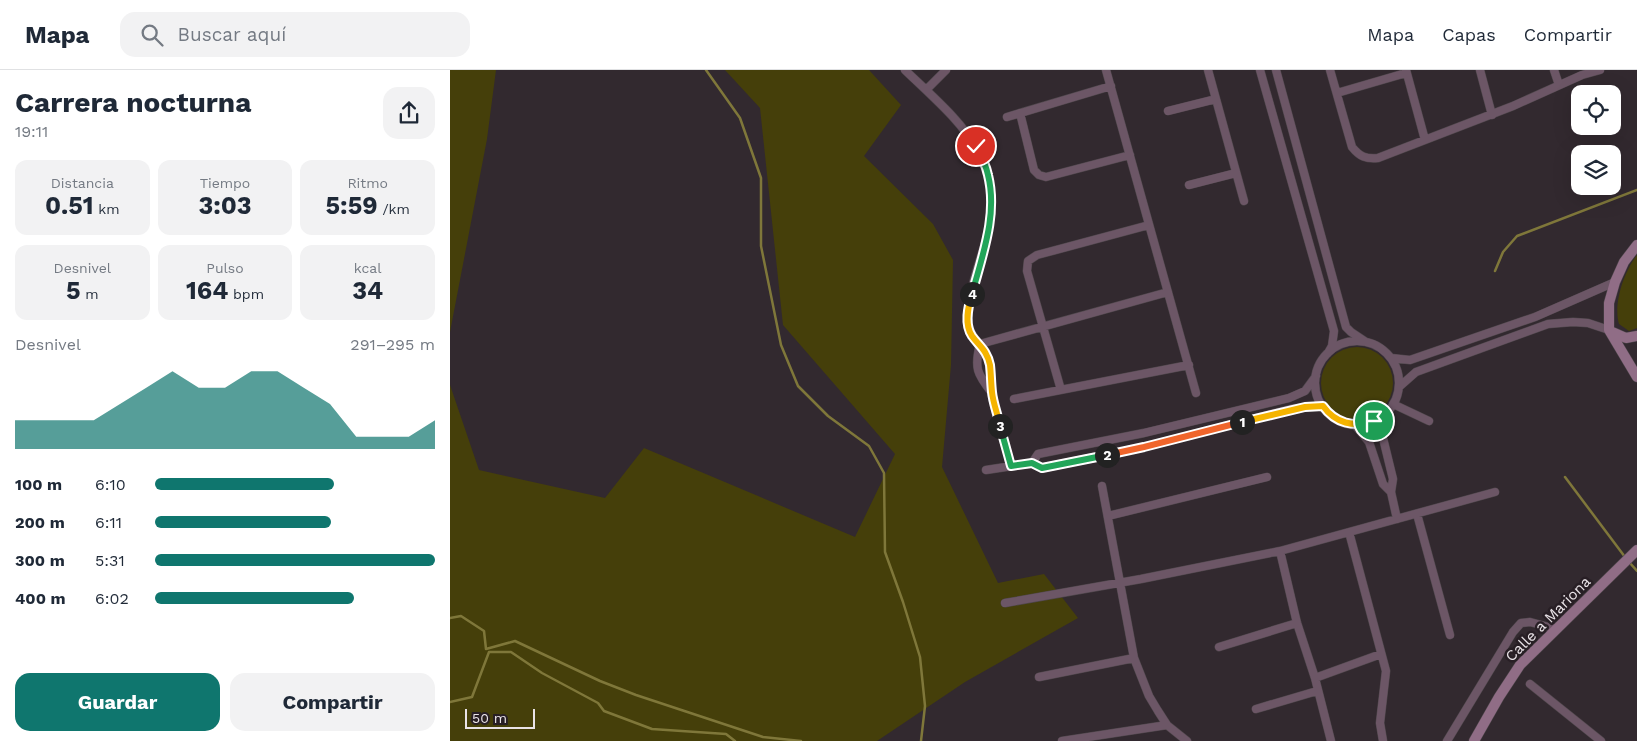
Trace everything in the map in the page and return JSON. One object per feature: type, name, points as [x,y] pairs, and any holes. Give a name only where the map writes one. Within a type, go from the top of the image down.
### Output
[{"type":"main road","points":[[1637,245],[1624,262],[1615,282],[1609,303],[1609,330],[1637,377]]},
{"type":"main road","points":[[1609,330],[1626,338],[1637,336]]},
{"type":"main road","name":"Calle a Mariona","points":[[1474,741],[1520,665],[1634,553]]},
{"type":"street","points":[[905,70],[962,126],[972,139],[988,174],[991,213],[988,232],[969,305],[968,318],[971,334],[988,356],[992,394],[1011,466]]},
{"type":"street","points":[[926,90],[946,70]]},
{"type":"street","points":[[1106,70],[1196,393]]},
{"type":"street","points":[[1208,70],[1244,202]]},
{"type":"street","points":[[1032,463],[1038,454],[1144,432],[1288,398],[1305,391],[1316,376],[1320,364],[1332,346],[1334,331],[1260,70]]},
{"type":"street","points":[[1276,70],[1346,327],[1366,342],[1379,347],[1391,358],[1398,373],[1399,387],[1393,404],[1386,413],[1371,422],[1354,424],[1338,420],[1323,406],[1317,392],[1316,376]]},
{"type":"street","points":[[1330,70],[1352,147],[1357,154],[1366,159],[1378,158],[1492,114],[1582,75],[1600,70]]},
{"type":"street","points":[[1480,70],[1492,114]]},
{"type":"street","points":[[1554,70],[1559,86]]},
{"type":"street","points":[[1337,93],[1406,71],[1425,140]]},
{"type":"street","points":[[1007,117],[1111,86]]},
{"type":"street","points":[[1168,111],[1216,98]]},
{"type":"street","points":[[1020,113],[1034,170],[1039,175],[1046,177],[1130,155]]},
{"type":"street","points":[[1189,185],[1236,173]]},
{"type":"street","points":[[1061,390],[1027,270],[1028,261],[1037,255],[1149,225]]},
{"type":"street","points":[[1391,358],[1410,360],[1535,317],[1615,282]]},
{"type":"street","points":[[980,344],[1168,292]]},
{"type":"street","points":[[1399,387],[1416,372],[1548,324],[1588,323],[1609,330]]},
{"type":"street","points":[[1328,353],[1347,342],[1366,342]]},
{"type":"street","points":[[980,344],[976,361],[981,380],[992,394]]},
{"type":"street","points":[[1014,399],[1189,365]]},
{"type":"street","points":[[1393,404],[1429,421]]},
{"type":"street","points":[[986,470],[1032,463],[1042,468],[1144,447],[1291,409],[1323,406]]},
{"type":"street","points":[[1386,413],[1382,434],[1393,479],[1390,492]]},
{"type":"street","points":[[1354,424],[1369,442],[1383,484],[1390,492],[1397,519]]},
{"type":"street","points":[[1108,516],[1268,477]]},
{"type":"street","points":[[1102,486],[1134,658],[1148,696],[1167,725],[1187,741]]},
{"type":"street","points":[[1005,604],[1120,583],[1280,550],[1495,492]]},
{"type":"street","points":[[1417,514],[1450,635]]},
{"type":"street","points":[[1349,532],[1387,676],[1380,723],[1383,741]]},
{"type":"street","points":[[1280,550],[1297,622],[1331,741]]},
{"type":"street","points":[[1219,647],[1297,622]]},
{"type":"street","points":[[1447,741],[1513,632],[1521,623],[1530,622],[1556,629]]},
{"type":"street","points":[[1314,678],[1381,654]]},
{"type":"street","points":[[1039,677],[1134,658]]},
{"type":"street","points":[[1530,684],[1601,741]]},
{"type":"street","points":[[1256,709],[1317,691]]},
{"type":"street","points":[[1062,741],[1167,725]]},
{"type":"shaded area","points":[[450,70],[496,70],[487,139],[450,332]]},
{"type":"shaded area","points":[[725,70],[869,70],[901,105],[864,156],[933,224],[953,260],[951,365],[942,467],[998,583],[1044,574],[1078,618],[965,682],[877,741],[450,741],[450,385],[479,470],[605,498],[644,448],[855,537],[895,454],[783,325],[760,108]]},
{"type":"shaded area","points":[[1637,255],[1637,328],[1629,331],[1619,324],[1617,307],[1624,279]]},
{"type":"shaded area","points":[[1357,347],[1371,350],[1383,357],[1390,369],[1393,383],[1390,397],[1383,409],[1371,416],[1357,419],[1343,416],[1331,409],[1324,397],[1321,383],[1324,369],[1331,357],[1343,350]]},
{"type":"waterway","points":[[706,70],[740,118],[761,178],[761,246],[781,345],[798,386],[828,416],[869,446],[884,473],[885,552],[920,657],[925,706],[921,741]]},
{"type":"waterway","points":[[1495,271],[1503,252],[1517,236],[1637,190]]},
{"type":"waterway","points":[[1565,477],[1625,557]]},
{"type":"waterway","points":[[1629,562],[1637,571]]},
{"type":"waterway","points":[[450,618],[461,616],[484,631],[486,649],[515,641],[600,681],[636,695],[763,737],[801,741]]},
{"type":"waterway","points":[[450,702],[472,697],[489,652],[511,652],[542,673],[598,703],[604,711],[652,729],[726,734],[735,741]]},
{"type":"route","points":[[976,146],[988,174],[991,213],[988,232],[969,305],[968,326],[971,334],[988,356],[992,394],[1011,466],[1032,463],[1042,468],[1144,447],[1305,407],[1323,406],[1335,418],[1347,423],[1360,425],[1374,421]]}]
